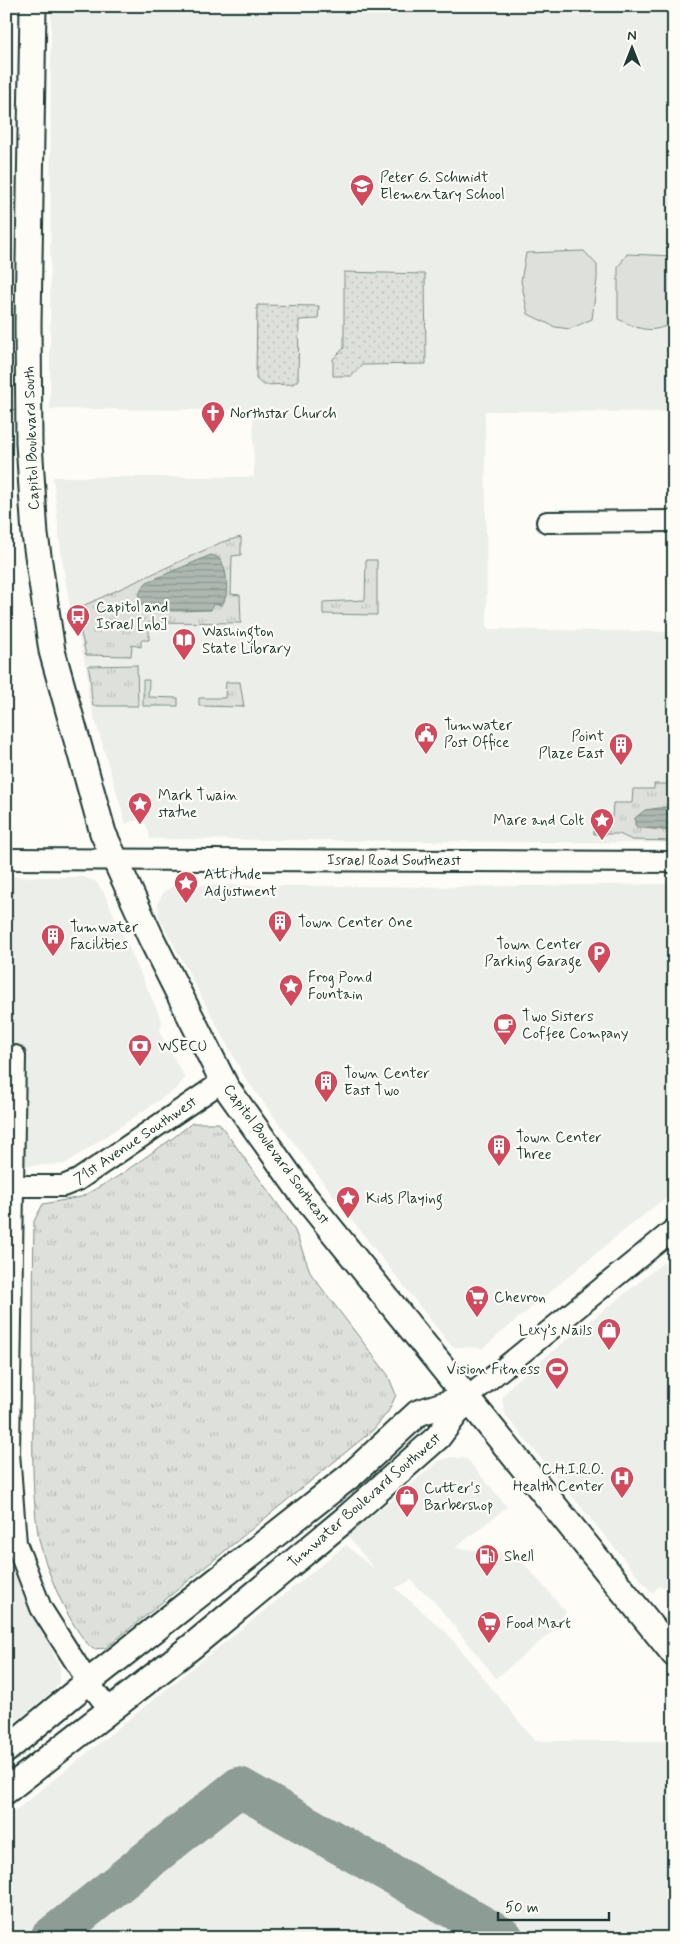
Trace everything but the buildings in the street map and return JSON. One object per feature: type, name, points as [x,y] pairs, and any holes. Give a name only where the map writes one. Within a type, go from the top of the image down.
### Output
[{"type":"main road","name":"Capitol Boulevard South","points":[[33,6],[28,324],[29,442],[35,535],[52,651],[103,833],[115,859]]},
{"type":"main road","name":"Capitol Boulevard Southeast","points":[[115,859],[152,940],[223,1080],[302,1192],[674,1654]]},
{"type":"main road","name":"Tumwater Boulevard Southwest","points":[[6,1750],[88,1682],[351,1475],[418,1413],[468,1396]]},
{"type":"main road","name":"Tumwater Boulevard Southwest","points":[[6,1791],[191,1647],[344,1521],[438,1437],[468,1396]]},
{"type":"street","points":[[547,522],[674,521]]},
{"type":"street","name":"Israel Road Southeast","points":[[6,859],[674,862]]},
{"type":"street","points":[[15,1056],[9,1453],[16,1544],[41,1608],[88,1682],[110,1710]]},
{"type":"street","name":"71st Avenue Southwest","points":[[13,1186],[64,1186],[78,1180],[223,1080]]},
{"type":"street","points":[[468,1396],[674,1229]]},
{"type":"shaded area","points":[[51,6],[674,6],[674,412],[485,411],[487,629],[674,632],[674,843],[150,839],[145,823],[139,820],[126,824],[88,696],[88,677],[78,632],[73,626],[61,552],[53,477],[254,477],[253,410],[50,409]]},
{"type":"shaded area","points":[[211,555],[220,560],[225,571],[227,590],[222,605],[213,604],[211,610],[175,611],[157,610],[141,605],[140,593],[147,582]]},
{"type":"shaded area","points":[[674,806],[674,831],[639,829],[635,825],[635,818],[645,810]]},
{"type":"shaded area","points":[[6,877],[84,877],[96,882],[104,893],[162,1021],[160,1033],[185,1078],[177,1088],[65,1164],[6,1167]]},
{"type":"shaded area","points":[[674,884],[674,1191],[483,1348],[452,1347],[355,1224],[245,1078],[159,917],[158,903],[164,891],[177,885],[450,887]]},
{"type":"shaded area","points":[[674,1254],[674,1587],[658,1587],[652,1593],[506,1416],[502,1398],[513,1383]]},
{"type":"shaded area","points":[[451,1457],[467,1459],[507,1507],[455,1548],[516,1554],[566,1612],[553,1631],[496,1678],[429,1595],[417,1588],[412,1580],[395,1588],[446,1632],[535,1741],[674,1741],[674,1938],[6,1938],[6,1818],[346,1545],[375,1570],[348,1536],[439,1461]]},
{"type":"shaded area","points":[[6,1550],[60,1667],[60,1682],[51,1693],[6,1729]]},
{"type":"green space","points":[[584,251],[597,265],[592,319],[570,329],[555,327],[528,314],[521,281],[526,253]]},
{"type":"green space","points":[[627,254],[674,256],[674,323],[658,329],[645,329],[618,319],[618,267]]},
{"type":"green space","points":[[344,272],[425,274],[426,364],[362,365],[352,376],[333,376],[333,359],[344,348]]},
{"type":"green space","points":[[257,305],[319,306],[318,319],[299,320],[298,380],[293,384],[263,385],[256,379]]},
{"type":"green space","points":[[241,537],[241,555],[232,556],[231,594],[240,595],[241,623],[149,622],[149,640],[141,640],[141,647],[132,645],[131,656],[86,655],[80,629],[75,623],[74,610],[222,542]]},
{"type":"green space","points":[[366,560],[377,560],[377,615],[323,614],[323,602],[365,600]]},
{"type":"green space","points":[[137,665],[138,706],[93,706],[88,666]]},
{"type":"green space","points":[[143,680],[149,680],[148,697],[178,698],[178,706],[143,706]]},
{"type":"green space","points":[[226,682],[240,682],[244,707],[199,706],[199,698],[225,698]]},
{"type":"green space","points":[[654,784],[674,784],[674,841],[632,840],[619,834],[594,834],[593,817],[612,817],[613,803],[632,803],[633,789],[654,789]]},
{"type":"green space","points":[[192,1123],[219,1123],[287,1217],[295,1231],[311,1274],[388,1375],[396,1395],[388,1412],[373,1430],[106,1648],[93,1649],[75,1627],[59,1596],[45,1562],[38,1534],[33,1464],[34,1221],[43,1204],[81,1197],[117,1177]]},
{"type":"taxiway","points":[[50,1938],[239,1787],[504,1938]]},
{"type":"place","name":"Peter G. Schmidt Elementary School","points":[[362,207]]},
{"type":"place","name":"Northstar Church","points":[[213,434]]},
{"type":"place","name":"Capitol and Israel [nb]","points":[[78,637]]},
{"type":"place","name":"Washington State Library","points":[[184,661]]},
{"type":"place","name":"Tumwater Post Office","points":[[426,755]]},
{"type":"place","name":"Point Plaze East","points":[[621,766]]},
{"type":"place","name":"Mark Twain statue","points":[[140,825]]},
{"type":"place","name":"Mare and Colt","points":[[602,841]]},
{"type":"place","name":"Attitude Adjustment","points":[[186,904]]},
{"type":"place","name":"Town Center One","points":[[280,943]]},
{"type":"place","name":"Tumwater Facilities","points":[[53,957]]},
{"type":"place","name":"Town Center Parking Garage","points":[[599,974]]},
{"type":"place","name":"Frog Pond Fountain","points":[[291,1007]]},
{"type":"place","name":"Two Sisters Coffee Company","points":[[505,1046]]},
{"type":"place","name":"WSECU","points":[[140,1067]]},
{"type":"place","name":"Town Center East Two","points":[[326,1103]]},
{"type":"place","name":"Town Center Three","points":[[499,1167]]},
{"type":"place","name":"Kids Playing","points":[[348,1219]]},
{"type":"place","name":"Chevron","points":[[477,1318]]},
{"type":"place","name":"Lexy’s Nails","points":[[609,1351]]},
{"type":"place","name":"Vision Fitness","points":[[557,1390]]},
{"type":"place","name":"C.H.I.R.O. Health Center","points":[[622,1499]]},
{"type":"place","name":"Cutter's Barbershop","points":[[407,1518]]},
{"type":"place","name":"Shell","points":[[487,1577]]},
{"type":"place","name":"Food Mart","points":[[489,1644]]}]
